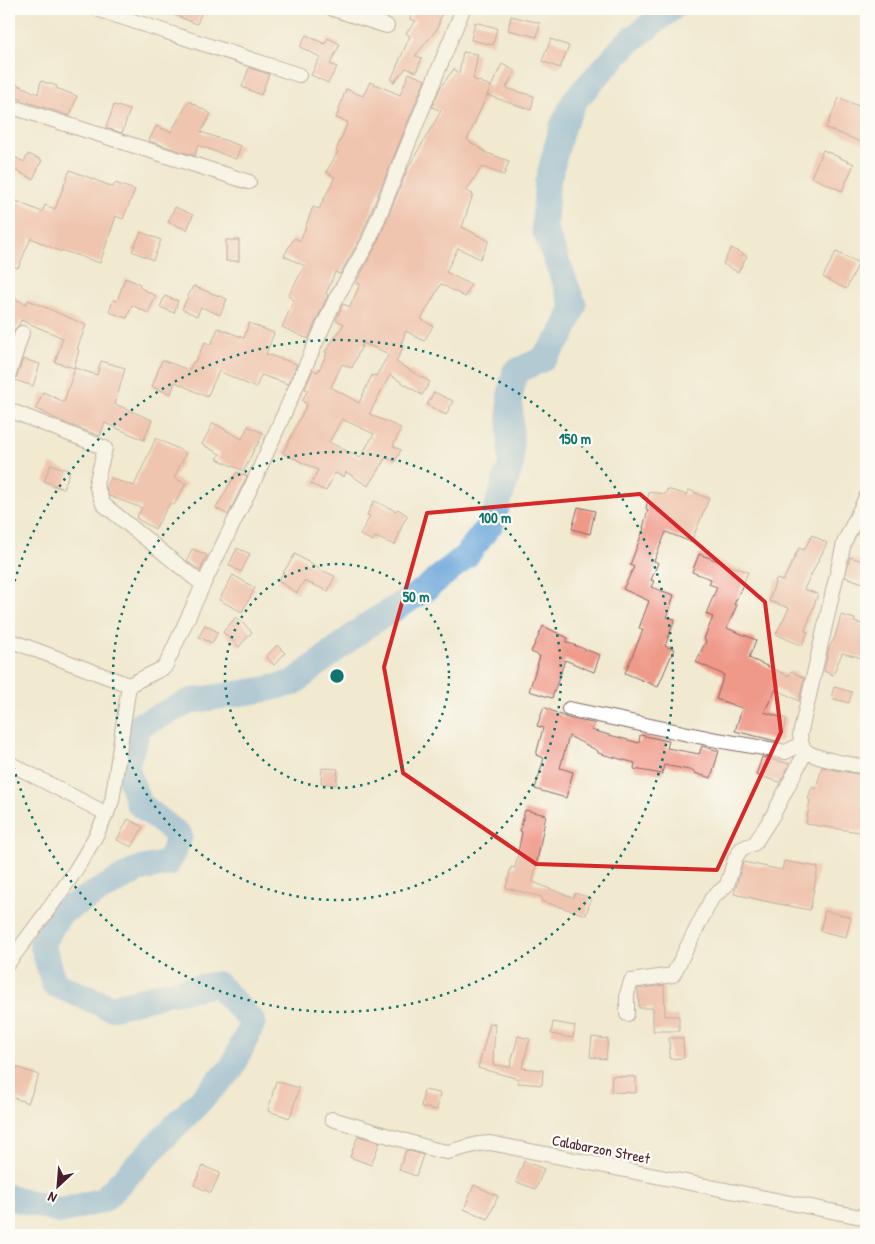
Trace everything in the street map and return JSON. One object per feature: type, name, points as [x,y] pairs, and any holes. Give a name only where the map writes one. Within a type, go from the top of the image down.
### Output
[{"type":"street","points":[[96,9],[299,75]]},
{"type":"street","points":[[333,9],[387,26]]},
{"type":"street","points":[[9,640],[129,685],[165,667],[254,481],[334,300],[368,243],[463,9]]},
{"type":"street","points":[[9,106],[249,182]]},
{"type":"street","points":[[9,374],[22,333]]},
{"type":"street","points":[[9,410],[104,448],[96,484],[103,504],[203,585]]},
{"type":"street","points":[[866,497],[844,543],[800,735],[804,748],[816,756],[866,767]]},
{"type":"street","points":[[9,962],[75,873],[108,814],[112,801],[129,685]]},
{"type":"street","points":[[569,710],[786,752],[804,748]]},
{"type":"street","points":[[627,1014],[627,994],[631,981],[673,975],[712,898],[727,885],[741,849],[754,843],[773,815],[804,748]]},
{"type":"street","points":[[9,763],[108,814]]},
{"type":"street","name":"Calabarzon Street","points":[[332,1119],[436,1150],[448,1152],[478,1144],[490,1143],[866,1218]]},
{"type":"highlighted area","points":[[640,494],[765,602],[781,732],[717,870],[536,864],[403,773],[384,667],[427,513]]},
{"type":"building","points":[[159,9],[203,9],[197,24]]},
{"type":"building","points":[[414,9],[443,9],[437,29],[415,56],[422,58],[416,72],[406,68],[394,82],[391,80],[410,36],[406,33],[416,21],[410,19]]},
{"type":"building","points":[[511,16],[540,23],[537,37],[508,30]]},
{"type":"building","points":[[475,22],[497,28],[493,45],[471,40]]},
{"type":"building","points":[[306,35],[325,44],[328,38],[340,44],[330,64],[337,67],[328,83],[311,75],[320,57],[300,47]]},
{"type":"building","points":[[551,39],[569,46],[560,68],[542,61]]},
{"type":"building","points":[[463,52],[478,54],[473,79],[491,86],[467,140],[487,153],[509,161],[504,175],[482,167],[466,191],[473,194],[462,227],[489,241],[480,259],[458,248],[446,272],[471,285],[465,297],[441,284],[421,319],[433,326],[424,341],[406,331],[400,346],[403,347],[396,362],[430,382],[422,395],[390,375],[369,414],[401,428],[393,446],[401,450],[395,462],[386,457],[368,486],[346,472],[344,477],[335,473],[326,491],[311,484],[318,470],[283,453],[307,404],[302,401],[308,390],[305,389],[313,370],[318,372],[327,353],[325,352],[344,324],[336,320],[343,304],[350,307],[360,284],[356,282],[376,246],[408,168],[441,111],[432,107],[441,86],[454,69],[459,73]],"holes":[[[363,343],[389,354],[376,376],[372,375],[359,403],[331,387],[342,364],[352,368]],[[342,419],[374,434],[360,458],[329,442]]]},
{"type":"building","points":[[502,64],[515,71],[506,88],[534,96],[531,110],[487,95]]},
{"type":"building","points":[[249,68],[269,74],[261,95],[242,87]]},
{"type":"building","points":[[409,73],[425,80],[360,239],[340,274],[335,272],[326,294],[328,295],[308,339],[282,327],[294,300],[288,296],[305,266],[284,256],[294,238],[300,241],[313,207],[319,209],[335,177],[326,172],[338,152],[336,151],[348,122],[336,118],[346,89],[363,96],[370,82],[400,95]]},
{"type":"building","points":[[41,81],[57,86],[56,88],[77,96],[70,116],[9,94],[14,83],[38,94]]},
{"type":"building","points":[[839,98],[866,109],[866,144],[826,128]]},
{"type":"building","points":[[189,101],[211,114],[201,132],[241,146],[236,159],[198,145],[195,156],[149,141],[156,126],[171,132]]},
{"type":"building","points":[[114,105],[130,110],[122,133],[106,128]]},
{"type":"building","points":[[823,150],[854,164],[842,191],[811,177]]},
{"type":"building","points":[[9,154],[24,162],[28,154],[42,160],[33,179],[9,167]]},
{"type":"building","points":[[70,170],[113,187],[115,183],[135,190],[123,219],[116,216],[100,263],[61,250],[61,252],[31,238],[18,268],[9,264],[9,198],[42,212],[45,205],[55,209]]},
{"type":"building","points":[[175,207],[193,215],[187,230],[168,222]]},
{"type":"building","points":[[141,232],[161,240],[153,260],[132,251]]},
{"type":"building","points":[[226,240],[239,240],[239,261],[226,261]]},
{"type":"building","points":[[731,248],[747,256],[738,272],[723,264]]},
{"type":"building","points":[[836,252],[859,263],[846,289],[823,277]]},
{"type":"building","points":[[125,278],[140,284],[139,287],[156,296],[148,313],[132,305],[127,318],[109,312],[113,300],[117,301]]},
{"type":"building","points":[[193,286],[227,299],[220,315],[201,307],[197,316],[182,309]]},
{"type":"building","points":[[9,296],[26,304],[28,300],[86,325],[77,349],[79,350],[74,368],[55,362],[63,338],[21,320],[14,330],[9,346]]},
{"type":"building","points":[[165,296],[178,301],[174,313],[160,307]]},
{"type":"building","points":[[249,323],[274,333],[266,354],[297,364],[288,384],[261,375],[256,388],[219,371],[207,397],[175,382],[171,394],[152,387],[162,360],[189,370],[205,342],[211,345],[218,328],[244,338]]},
{"type":"building","points":[[23,359],[40,364],[33,386],[15,380]]},
{"type":"building","points":[[101,361],[125,368],[115,404],[152,420],[144,440],[105,423],[100,436],[58,420],[36,408],[43,392],[64,402],[75,368],[97,375]]},
{"type":"building","points":[[434,392],[453,401],[446,415],[427,405]]},
{"type":"building","points":[[213,423],[242,439],[248,426],[263,433],[244,471],[217,459],[220,454],[202,444]]},
{"type":"building","points":[[156,438],[186,453],[174,478],[186,484],[174,505],[170,503],[155,529],[136,518],[142,508],[109,496],[106,487],[110,478],[134,486]]},
{"type":"building","points":[[51,464],[70,471],[63,489],[44,481]]},
{"type":"building","points":[[237,472],[247,476],[228,515],[216,508]]},
{"type":"building","points":[[667,489],[687,495],[689,490],[709,499],[691,542],[666,532],[654,561],[658,563],[651,580],[654,581],[651,587],[674,595],[667,617],[675,619],[665,646],[674,649],[658,687],[625,673],[643,630],[639,628],[649,601],[623,589],[634,567],[630,565],[644,528],[649,492],[666,494]]},
{"type":"building","points":[[374,501],[396,511],[398,509],[408,516],[403,523],[395,545],[375,537],[373,541],[360,535],[370,516],[367,515]]},
{"type":"building","points":[[578,507],[595,511],[590,534],[572,529]]},
{"type":"building","points":[[812,535],[827,543],[804,589],[818,594],[805,631],[808,632],[802,646],[776,634],[789,608],[769,601],[776,579],[783,581],[799,548],[804,550]]},
{"type":"building","points":[[237,548],[250,554],[241,572],[229,565]]},
{"type":"building","points":[[192,549],[207,555],[200,571],[187,561]]},
{"type":"building","points":[[295,554],[335,576],[328,591],[304,581],[297,593],[278,581]]},
{"type":"building","points":[[699,554],[748,572],[734,605],[737,605],[727,628],[756,640],[749,658],[789,676],[791,671],[804,678],[799,701],[776,689],[764,712],[787,719],[780,742],[735,731],[742,708],[716,699],[724,675],[696,662],[706,641],[704,639],[713,617],[706,614],[717,587],[709,584],[711,579],[692,572]]},
{"type":"building","points":[[850,557],[866,562],[863,583],[845,577]]},
{"type":"building","points":[[233,575],[255,588],[242,612],[219,600]]},
{"type":"building","points":[[841,615],[855,619],[854,622],[866,625],[866,659],[842,653],[833,675],[824,671],[829,648],[835,637]]},
{"type":"building","points":[[236,617],[252,632],[239,647],[223,632]]},
{"type":"building","points":[[205,625],[218,632],[212,643],[199,637]]},
{"type":"building","points":[[543,626],[568,638],[566,642],[600,655],[594,672],[565,660],[552,698],[529,691],[540,656],[531,652]]},
{"type":"building","points":[[277,645],[285,653],[274,665],[266,657]]},
{"type":"building","points":[[834,687],[852,692],[849,703],[831,698]]},
{"type":"building","points":[[544,707],[567,718],[595,724],[591,730],[639,743],[640,735],[669,741],[667,748],[699,754],[702,746],[719,751],[711,778],[694,773],[694,771],[664,765],[662,774],[634,769],[635,763],[598,753],[598,751],[569,736],[560,768],[573,772],[566,798],[535,789],[544,758],[536,755],[543,728],[537,726]]},
{"type":"building","points":[[762,757],[790,764],[780,782],[756,775]]},
{"type":"building","points":[[822,767],[866,776],[866,833],[806,824],[810,800],[808,799],[812,787],[816,789]]},
{"type":"building","points":[[322,768],[338,769],[336,785],[321,783]]},
{"type":"building","points":[[525,810],[546,815],[533,882],[573,898],[575,893],[591,898],[586,915],[541,901],[542,897],[506,888],[511,867],[515,868]]},
{"type":"building","points":[[128,819],[143,827],[132,847],[117,840]]},
{"type":"building","points":[[784,861],[818,867],[810,910],[734,894],[743,862],[782,870]]},
{"type":"building","points":[[825,911],[851,917],[846,937],[820,931]]},
{"type":"building","points":[[664,985],[665,1016],[679,1016],[679,1031],[653,1031],[653,1008],[639,1008],[638,989]]},
{"type":"building","points":[[553,1022],[575,1026],[573,1038],[551,1034]]},
{"type":"building","points":[[490,1023],[495,1024],[493,1065],[510,1067],[518,1036],[530,1039],[522,1068],[543,1070],[542,1085],[518,1083],[519,1079],[478,1068]]},
{"type":"building","points":[[592,1037],[608,1039],[606,1059],[590,1057]]},
{"type":"building","points":[[669,1038],[683,1038],[684,1058],[670,1059]]},
{"type":"building","points":[[13,1066],[39,1075],[28,1103],[9,1096],[9,1077]]},
{"type":"building","points":[[612,1076],[636,1077],[636,1093],[611,1092]]},
{"type":"building","points":[[276,1081],[299,1088],[290,1118],[268,1111]]},
{"type":"building","points":[[424,1090],[440,1093],[437,1110],[421,1107]]},
{"type":"building","points":[[358,1136],[380,1142],[371,1165],[350,1157]]},
{"type":"building","points":[[406,1150],[423,1155],[416,1176],[399,1170]]},
{"type":"building","points":[[524,1161],[544,1169],[536,1189],[516,1182]]},
{"type":"building","points":[[203,1166],[220,1173],[211,1193],[194,1185]]},
{"type":"building","points":[[474,1185],[498,1196],[488,1219],[464,1209]]},
{"type":"waterway","points":[[9,1197],[61,1211],[103,1200],[232,1068],[253,1022],[217,984],[163,994],[111,1008],[54,984],[42,943],[61,912],[137,870],[168,863],[180,836],[138,803],[126,765],[140,725],[191,701],[293,683],[366,626],[423,591],[466,556],[492,522],[511,464],[510,396],[515,372],[543,359],[562,335],[574,306],[544,228],[547,184],[562,127],[575,100],[626,44],[671,9]]}]
